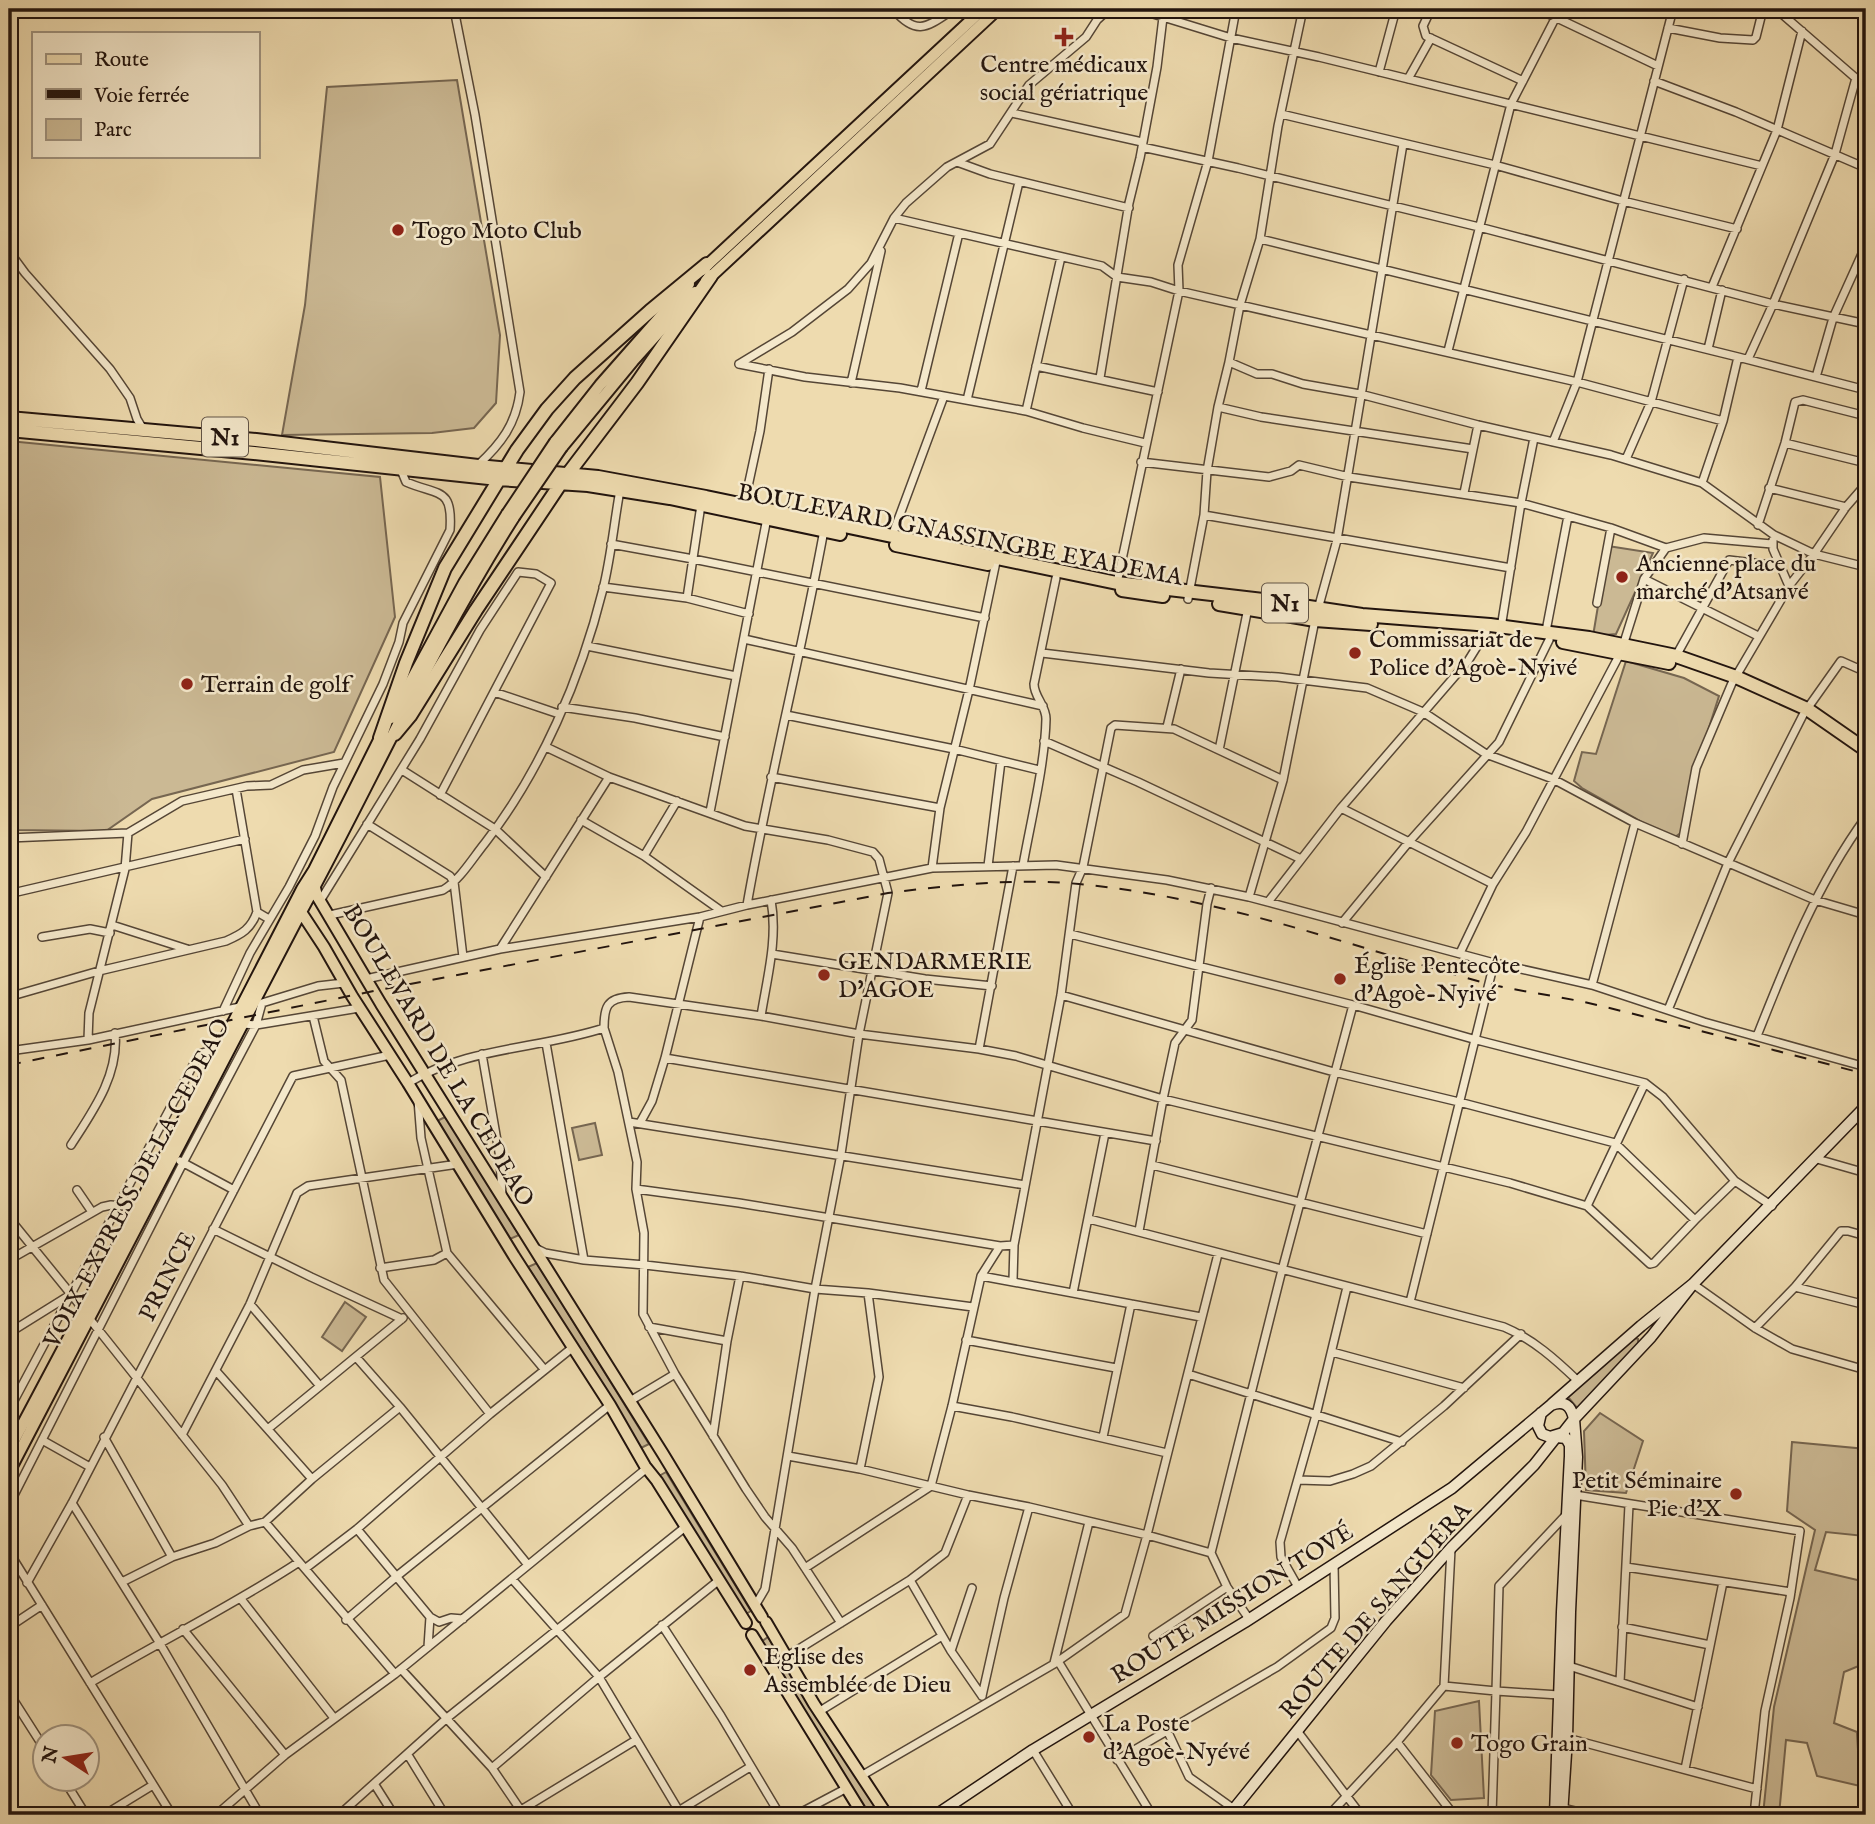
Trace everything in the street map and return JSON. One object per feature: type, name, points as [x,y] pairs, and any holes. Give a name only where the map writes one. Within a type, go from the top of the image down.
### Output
[{"type":"highway","points":[[395,734],[410,716],[476,610],[565,478],[637,383],[709,270]]},
{"type":"highway","points":[[380,738],[411,650],[445,568],[506,467],[539,419],[575,378],[650,311],[709,270]]},
{"type":"highway","name":"N1","points":[[9,418],[143,429],[440,467]]},
{"type":"highway","name":"N1","points":[[9,430],[401,470],[440,467]]},
{"type":"highway","points":[[589,444],[587,460],[592,472],[598,477]]},
{"type":"highway","name":"BOULEVARD GNASSINGBE EYADEMA","points":[[440,467],[477,471],[499,479],[598,477],[743,506],[824,530],[1188,595],[1317,614],[1397,618],[1548,635],[1676,656],[1805,712],[1866,750]]},
{"type":"highway","name":"BOULEVARD GNASSINGBE EYADEMA","points":[[477,471],[506,467],[701,505],[892,536],[1095,586],[1188,595],[1248,607],[1486,632],[1501,630]]},
{"type":"highway","points":[[477,471],[483,489],[481,507]]},
{"type":"highway","name":"BOULEVARD GNASSINGBE EYADEMA","points":[[1622,648],[1734,680]]},
{"type":"highway","name":"BOULEVARD GNASSINGBE EYADEMA","points":[[1805,712],[1866,759]]},
{"type":"main road","points":[[308,889],[314,870],[380,738],[470,572],[558,444],[641,352],[709,270],[984,9]]},
{"type":"main road","points":[[709,270],[998,9]]},
{"type":"main road","points":[[9,1450],[86,1314],[240,1007],[395,734],[511,515]]},
{"type":"main road","name":"BOULEVARD DE LA CEDEAO","points":[[308,889],[330,915],[381,1004],[630,1401],[820,1712],[887,1815]]},
{"type":"main road","name":"VOIX EXPRESS DE LA CEDEAO","points":[[9,1472],[86,1314],[178,1160],[300,912],[308,889]]},
{"type":"main road","name":"BOULEVARD DE LA CEDEAO","points":[[300,912],[746,1623],[747,1631],[863,1815]]},
{"type":"main road","points":[[344,983],[366,979]]},
{"type":"main road","points":[[359,1008],[381,1004]]},
{"type":"main road","points":[[429,1117],[447,1108]]},
{"type":"main road","name":"BOULEVARD DE LA CEDEAO","points":[[515,1255],[519,1241],[525,1240],[532,1245]]},
{"type":"main road","points":[[515,1255],[524,1261],[530,1259],[532,1245]]},
{"type":"main road","points":[[655,1449],[662,1454],[661,1468],[646,1466],[645,1454],[649,1450],[655,1449]]},
{"type":"main road","points":[[746,1623],[751,1616],[764,1620],[763,1633],[752,1635]]},
{"type":"street","points":[[454,9],[475,115],[520,393],[510,428],[477,471]]},
{"type":"street","points":[[893,9],[907,24],[918,27],[954,9]]},
{"type":"street","points":[[1109,9],[1097,20],[1086,37],[1030,85],[990,144],[956,162],[906,203],[894,218],[871,263],[848,289],[792,332],[739,364],[851,383],[921,391],[1026,411],[1145,443]]},
{"type":"street","points":[[1137,9],[1231,38],[1762,166]]},
{"type":"street","points":[[1100,378],[1164,9]]},
{"type":"street","points":[[1117,583],[1179,290],[1178,265],[1208,162],[1236,9]]},
{"type":"street","points":[[1188,595],[1204,515],[1207,471],[1218,407],[1240,305],[1260,239],[1281,114],[1303,9]]},
{"type":"street","points":[[1379,72],[1396,9]]},
{"type":"street","points":[[1431,9],[1423,26],[1423,31],[1431,38],[1523,81]]},
{"type":"street","points":[[1538,9],[1658,66]]},
{"type":"street","points":[[1448,351],[1511,104],[1560,9]]},
{"type":"street","points":[[1553,442],[1577,382],[1673,9]]},
{"type":"street","points":[[1668,28],[1720,38],[1752,40],[1756,37],[1763,9]]},
{"type":"street","points":[[1776,9],[1866,87]]},
{"type":"street","points":[[1712,287],[1777,130],[1802,31]]},
{"type":"street","points":[[1408,79],[1431,38]]},
{"type":"street","points":[[1748,359],[1835,154],[1856,78]]},
{"type":"street","points":[[1654,81],[1866,168]]},
{"type":"street","points":[[1012,113],[1479,227],[1773,304],[1866,324]]},
{"type":"street","points":[[1281,114],[1494,165],[1737,229]]},
{"type":"street","points":[[1249,897],[1283,780],[1317,614],[1337,540],[1403,144]]},
{"type":"street","points":[[956,162],[1019,182],[1129,208]]},
{"type":"street","points":[[967,400],[1019,182]]},
{"type":"street","points":[[894,218],[1102,265],[1117,277],[1151,282],[1240,305],[1448,351],[1723,421]]},
{"type":"street","points":[[921,391],[959,233]]},
{"type":"street","points":[[851,383],[884,236]]},
{"type":"street","points":[[1260,239],[1866,390]]},
{"type":"street","points":[[9,243],[11,254],[25,272],[110,369],[130,398],[143,429]]},
{"type":"street","points":[[1816,377],[1833,318],[1866,245]]},
{"type":"street","points":[[1026,411],[1061,257]]},
{"type":"street","points":[[1626,459],[1651,402],[1670,340],[1684,279]]},
{"type":"street","points":[[1708,349],[1722,290]]},
{"type":"street","points":[[1702,483],[1723,421],[1738,356]]},
{"type":"street","points":[[1229,362],[1257,374],[1272,374],[1303,384],[1360,394],[1534,439],[1626,459],[1702,483],[1758,525],[1773,540],[1779,566],[1789,586]]},
{"type":"street","points":[[1036,366],[1158,392]]},
{"type":"street","points":[[743,506],[760,431],[769,369]]},
{"type":"street","points":[[892,536],[944,396]]},
{"type":"street","points":[[1758,525],[1785,443],[1795,402],[1798,400],[1866,416]]},
{"type":"street","points":[[1218,407],[1261,417],[1473,449]]},
{"type":"street","points":[[1464,493],[1478,425]]},
{"type":"street","points":[[1501,630],[1534,439]]},
{"type":"street","points":[[1785,443],[1866,463]]},
{"type":"street","points":[[1141,462],[1269,477],[1291,471],[1299,465],[1349,477],[1521,503],[1611,528],[1665,548],[1704,538],[1773,540],[1866,567]]},
{"type":"street","points":[[223,1011],[315,836],[344,763],[383,684],[399,642],[403,623],[450,530],[448,499],[406,482],[401,470]]},
{"type":"street","points":[[1682,844],[1696,768],[1734,680],[1789,586],[1846,507],[1866,484]]},
{"type":"street","points":[[1769,488],[1846,507]]},
{"type":"street","points":[[330,915],[443,890],[454,882],[495,830],[546,747],[587,646],[603,587],[620,490]]},
{"type":"street","points":[[687,598],[701,505]]},
{"type":"street","points":[[710,813],[768,515]]},
{"type":"street","points":[[1204,515],[1511,568]]},
{"type":"street","points":[[1342,923],[1504,733],[1548,635],[1568,516]]},
{"type":"street","points":[[1597,603],[1611,528]]},
{"type":"street","points":[[747,905],[760,829],[824,530]]},
{"type":"street","points":[[611,544],[985,618]]},
{"type":"street","points":[[1460,953],[1493,884],[1526,832],[1622,648],[1644,579],[1665,548]]},
{"type":"street","points":[[1676,656],[1729,560],[1779,566]]},
{"type":"street","points":[[932,868],[940,808],[969,690],[996,561]]},
{"type":"street","points":[[320,901],[402,770],[480,630],[510,582],[518,572],[536,574],[551,583],[440,795]]},
{"type":"street","points":[[1023,865],[1044,741],[1045,712],[1034,690],[1056,578]]},
{"type":"street","points":[[1644,579],[1758,636]]},
{"type":"street","points":[[603,587],[687,598],[749,614]]},
{"type":"street","points":[[1219,750],[1248,607]]},
{"type":"street","points":[[1268,902],[1341,808],[1468,661],[1486,632]]},
{"type":"street","points":[[744,639],[1043,706]]},
{"type":"street","points":[[587,646],[736,676]]},
{"type":"street","points":[[1041,653],[1367,688],[1423,712],[1486,754],[1553,779],[1635,823],[1815,900],[1866,915]]},
{"type":"street","points":[[1668,1010],[1728,863],[1805,712],[1841,661],[1866,672]]},
{"type":"street","points":[[1167,727],[1181,669]]},
{"type":"street","points":[[494,692],[561,710],[635,718],[725,737]]},
{"type":"street","points":[[786,715],[1039,770]]},
{"type":"street","points":[[1013,1280],[1014,1245],[1061,995],[1076,883],[1083,867],[1112,727],[1167,727],[1188,734],[1283,780]]},
{"type":"street","points":[[1044,741],[1139,782],[1301,859]]},
{"type":"street","points":[[546,747],[609,777],[710,813],[760,829],[828,840],[873,852],[879,859],[888,892],[859,1034],[842,1154],[815,1289],[765,1589],[755,1606]]},
{"type":"street","points":[[988,866],[1001,761]]},
{"type":"street","points":[[9,838],[128,833],[182,801],[236,789],[271,785],[303,770],[344,763]]},
{"type":"street","points":[[402,770],[495,830],[546,877]]},
{"type":"street","points":[[500,949],[609,777]]},
{"type":"street","points":[[771,777],[940,808]]},
{"type":"street","points":[[19,994],[99,971],[226,941],[243,934],[257,912],[236,789]]},
{"type":"street","points":[[644,856],[677,801]]},
{"type":"street","points":[[1341,808],[1408,844],[1493,884]]},
{"type":"street","points":[[1757,1036],[1796,939],[1815,900],[1866,817]]},
{"type":"street","points":[[582,820],[644,856],[720,910]]},
{"type":"street","points":[[1592,985],[1635,823]]},
{"type":"street","points":[[367,824],[446,872],[454,882],[463,957]]},
{"type":"street","points":[[88,1040],[87,1026],[125,869],[128,833]]},
{"type":"street","points":[[17,892],[245,839]]},
{"type":"street","points":[[366,979],[500,949],[700,917],[720,910],[932,868],[1023,865],[1083,867],[1212,888],[1249,897],[1494,963],[1592,985],[1668,1010],[1866,1067]]},
{"type":"street","points":[[979,1049],[1013,866]]},
{"type":"street","points":[[1139,1231],[1175,1043],[1192,1020],[1207,904],[1212,888]]},
{"type":"street","points":[[761,1016],[772,954],[774,914],[771,900]]},
{"type":"street","points":[[257,912],[269,919]]},
{"type":"street","points":[[640,1122],[652,1101],[665,1058],[700,917]]},
{"type":"street","points":[[43,937],[90,929],[111,929],[187,949]]},
{"type":"street","points":[[1070,934],[1353,1005],[1645,1083],[1663,1097],[1735,1181],[1772,1206]]},
{"type":"street","points":[[772,954],[873,971],[992,986]]},
{"type":"street","points":[[1410,1302],[1473,1039],[1494,963]]},
{"type":"street","points":[[9,1505],[98,1329],[178,1160],[256,1025],[262,1003],[318,986],[344,983]]},
{"type":"street","points":[[1061,995],[1334,1072],[1615,1143],[1695,1220]]},
{"type":"street","points":[[841,1623],[792,1548],[765,1517],[713,1437],[643,1314],[644,1233],[636,1189],[637,1162],[618,1072],[604,1028],[606,1009],[611,1000],[629,997],[761,1016],[859,1034],[979,1049],[1048,1064],[1163,1099],[1510,1183],[1587,1206],[1650,1264],[1735,1181]]},
{"type":"street","points":[[1249,1619],[1227,1587],[1211,1553],[1282,1270],[1353,1005]]},
{"type":"street","points":[[9,1051],[88,1040],[240,1007]]},
{"type":"street","points":[[243,1024],[256,1025],[359,1008]]},
{"type":"street","points":[[313,1016],[327,1067],[341,1080],[380,1268],[389,1289],[490,1414]]},
{"type":"street","points":[[408,1083],[425,1072],[482,1054],[546,1043],[604,1028]]},
{"type":"street","points":[[71,1146],[93,1111],[109,1077],[116,1056],[114,1033]]},
{"type":"street","points":[[546,1043],[584,1260]]},
{"type":"street","points":[[9,1410],[200,1054],[218,1048]]},
{"type":"street","points":[[482,1054],[500,1158],[502,1196]]},
{"type":"street","name":"PRINCE","points":[[27,1583],[72,1503],[293,1076],[390,1055]]},
{"type":"street","points":[[665,1058],[1156,1141]]},
{"type":"street","points":[[1587,1206],[1645,1083]]},
{"type":"street","points":[[418,1098],[417,1115],[427,1169],[447,1253],[544,1369]]},
{"type":"street","points":[[1543,1433],[1538,1421],[1541,1413],[1693,1284],[1772,1206],[1866,1106]]},
{"type":"street","points":[[629,1122],[1025,1185]]},
{"type":"street","points":[[1073,1293],[1105,1133]]},
{"type":"street","points":[[1817,1158],[1866,1173]]},
{"type":"street","points":[[178,1160],[234,1190]]},
{"type":"street","points":[[182,1435],[250,1304],[297,1193],[302,1188],[458,1164]]},
{"type":"street","points":[[1152,1165],[1427,1234]]},
{"type":"street","points":[[636,1189],[1000,1246],[1014,1245]]},
{"type":"street","points":[[77,1190],[92,1212]]},
{"type":"street","points":[[9,1260],[102,1207],[138,1207]]},
{"type":"street","points":[[9,1218],[222,1485],[249,1526]]},
{"type":"street","points":[[1089,1220],[1490,1323],[1521,1334],[1578,1381]]},
{"type":"street","points":[[213,1228],[311,1278],[402,1319]]},
{"type":"street","points":[[1755,1328],[1795,1287],[1841,1231],[1866,1236]]},
{"type":"street","points":[[532,1245],[545,1253],[584,1260],[740,1276],[815,1289],[973,1307]]},
{"type":"street","points":[[805,1568],[931,1486],[952,1406],[973,1307],[982,1276],[1000,1246]]},
{"type":"street","points":[[380,1268],[434,1260],[447,1253]]},
{"type":"street","points":[[861,1776],[984,1699],[1056,1662],[1125,1614],[1218,1254]]},
{"type":"street","points":[[713,1437],[740,1276]]},
{"type":"street","points":[[982,1276],[1201,1317]]},
{"type":"street","points":[[1693,1284],[1755,1328],[1799,1352],[1866,1370]]},
{"type":"street","points":[[1557,1436],[1651,1337],[1693,1284]]},
{"type":"street","points":[[1298,1587],[1281,1557],[1280,1549],[1347,1287]]},
{"type":"street","points":[[1795,1287],[1866,1305]]},
{"type":"street","points":[[860,1469],[879,1377],[868,1293]]},
{"type":"street","points":[[9,1333],[70,1295]]},
{"type":"street","points":[[250,1304],[320,1386]]},
{"type":"street","points":[[1102,1437],[1131,1304]]},
{"type":"street","points":[[268,1428],[410,1313]]},
{"type":"street","points":[[1641,1326],[1651,1337]]},
{"type":"street","points":[[649,1327],[727,1341]]},
{"type":"street","points":[[1298,1480],[1330,1481],[1353,1475],[1378,1461],[1464,1388],[1521,1334]]},
{"type":"street","points":[[966,1340],[1116,1368]]},
{"type":"street","points":[[90,1683],[159,1642],[302,1565],[356,1529],[572,1348]]},
{"type":"street","points":[[1332,1352],[1464,1388]]},
{"type":"street","points":[[356,1357],[528,1564]]},
{"type":"street","points":[[216,1372],[312,1479]]},
{"type":"street","points":[[630,1401],[675,1374]]},
{"type":"street","points":[[1188,1374],[1402,1442]]},
{"type":"street","points":[[1551,1405],[1559,1402],[1573,1411],[1577,1457],[1569,1666],[1564,1695],[1567,1738],[1559,1811]]},
{"type":"street","points":[[346,1620],[610,1405]]},
{"type":"street","points":[[952,1406],[1167,1453]]},
{"type":"street","points":[[122,1583],[172,1557],[265,1522],[312,1479],[400,1407]]},
{"type":"street","name":"ROUTE MISSION TOVÉ","points":[[936,1815],[1033,1750],[1249,1619],[1452,1488],[1541,1413]]},
{"type":"street","points":[[9,1426],[15,1438]]},
{"type":"street","points":[[1509,1439],[1540,1428],[1549,1438],[1534,1465]]},
{"type":"street","points":[[1543,1433],[1566,1438],[1570,1445],[1559,1811]]},
{"type":"street","name":"ROUTE DE SANGUÉRA","points":[[1232,1812],[1386,1621],[1451,1548],[1534,1465],[1557,1436]]},
{"type":"street","points":[[104,1437],[172,1557]]},
{"type":"street","points":[[42,1440],[90,1467]]},
{"type":"street","points":[[788,1456],[860,1469],[1029,1507],[1211,1553]]},
{"type":"street","points":[[216,1815],[285,1755],[463,1619],[646,1466]]},
{"type":"street","points":[[1575,1494],[1629,1505],[1798,1530],[1801,1535],[1765,1711],[1754,1815]]},
{"type":"street","points":[[786,1657],[910,1580],[945,1553],[968,1495]]},
{"type":"street","points":[[72,1503],[159,1642],[260,1815]]},
{"type":"street","points":[[1619,1682],[1629,1505]]},
{"type":"street","points":[[984,1699],[1004,1598],[1029,1507]]},
{"type":"street","points":[[1492,1815],[1499,1586],[1566,1515]]},
{"type":"street","points":[[265,1522],[346,1620],[447,1718],[492,1769],[523,1813],[636,1740]]},
{"type":"street","points":[[1089,1522],[1056,1662],[1152,1815]]},
{"type":"street","points":[[339,1815],[447,1718],[684,1528]]},
{"type":"street","points":[[356,1529],[430,1617],[439,1622],[451,1618],[463,1619]]},
{"type":"street","points":[[1329,1815],[1397,1742],[1444,1686],[1451,1548]]},
{"type":"street","points":[[9,1552],[172,1815]]},
{"type":"street","points":[[1117,1760],[1277,1667],[1331,1628],[1335,1618],[1334,1564]]},
{"type":"street","points":[[1626,1567],[1791,1592]]},
{"type":"street","points":[[512,1579],[599,1677],[676,1813],[750,1767]]},
{"type":"street","points":[[910,1580],[951,1651],[984,1699]]},
{"type":"street","points":[[492,1769],[599,1677],[718,1581]]},
{"type":"street","points":[[1685,1769],[1723,1582]]},
{"type":"street","points":[[1153,1636],[1227,1587]]},
{"type":"street","points":[[951,1651],[972,1588]]},
{"type":"street","points":[[241,1599],[334,1718]]},
{"type":"street","points":[[9,1627],[41,1605]]},
{"type":"street","points":[[428,1647],[430,1617]]},
{"type":"street","points":[[662,1625],[721,1716],[780,1815]]},
{"type":"street","points":[[1622,1627],[1710,1645]]},
{"type":"street","points":[[183,1629],[285,1755]]},
{"type":"street","points":[[820,1712],[942,1636]]},
{"type":"street","points":[[1569,1666],[1698,1707]]},
{"type":"street","points":[[1444,1686],[1564,1695]]},
{"type":"street","points":[[9,1693],[32,1729]]},
{"type":"street","points":[[1167,1730],[1189,1777],[1232,1812]]},
{"type":"street","points":[[1297,1732],[1361,1815]]},
{"type":"street","points":[[1567,1738],[1756,1789]]},
{"type":"street","points":[[1397,1742],[1454,1815]]},
{"type":"street","points":[[1033,1750],[1073,1815]]},
{"type":"street","points":[[408,1755],[445,1815]]},
{"type":"street","points":[[104,1815],[153,1785]]},
{"type":"street","points":[[375,1785],[394,1815]]},
{"type":"street","points":[[796,1815],[847,1788]]},
{"type":"street","points":[[71,1792],[86,1815]]},
{"type":"street","points":[[1559,1811],[1592,1815]]},
{"type":"green space","name":"Togo Moto Club","points":[[457,80],[500,335],[496,403],[474,428],[432,433],[282,435],[305,305],[327,87]]},
{"type":"green space","name":"Terrain de golf","points":[[9,441],[380,477],[395,617],[334,752],[152,799],[106,831],[9,830]]},
{"type":"green space","name":"Ancienne place du marché d'Atsanvé","points":[[1608,546],[1653,553],[1616,634],[1593,636]]},
{"type":"green space","points":[[1626,661],[1684,678],[1719,696],[1693,778],[1685,830],[1672,839],[1574,781],[1582,752],[1596,754]]},
{"type":"green space","points":[[447,1116],[519,1235],[510,1239],[437,1121]]},
{"type":"green space","points":[[595,1123],[602,1155],[579,1160],[572,1128]]},
{"type":"green space","points":[[537,1263],[649,1444],[641,1448],[528,1267]]},
{"type":"green space","points":[[345,1302],[366,1317],[342,1351],[322,1337]]},
{"type":"green space","points":[[1635,1338],[1638,1339],[1638,1344],[1578,1409],[1568,1397]]},
{"type":"green space","points":[[1600,1413],[1643,1441],[1626,1493],[1586,1490],[1584,1431]]},
{"type":"green space","points":[[1792,1442],[1866,1449],[1864,1536],[1826,1532],[1815,1570],[1866,1582],[1866,1663],[1844,1672],[1834,1723],[1857,1732],[1860,1786],[1817,1776],[1807,1743],[1786,1740],[1779,1815],[1763,1815],[1774,1707],[1815,1530],[1787,1511]]},
{"type":"green space","points":[[666,1472],[751,1611],[744,1615],[659,1476]]},
{"type":"green space","points":[[768,1637],[881,1815],[869,1815],[761,1642]]},
{"type":"green space","name":"Togo Grain","points":[[1479,1701],[1484,1798],[1451,1800],[1431,1775],[1435,1711]]},
{"type":"railway","points":[[9,1065],[374,991],[888,893],[959,885],[1055,882],[1131,890],[1233,911],[1485,983],[1584,1002],[1866,1074]]},
{"type":"place","name":"Centre médicaux social gériatrique","points":[[1064,37]]},
{"type":"place","name":"Togo Moto Club","points":[[398,230]]},
{"type":"place","name":"Ancienne place du marché d'Atsanvé","points":[[1622,577]]},
{"type":"place","name":"Commissariat de Police d'Agoè-Nyivé","points":[[1355,653]]},
{"type":"place","name":"Terrain de golf","points":[[187,684]]},
{"type":"place","name":"GENDARMERIE D'AGOE","points":[[824,975]]},
{"type":"place","name":"Église Pentecôte d'Agoè-Nyivé","points":[[1340,979]]},
{"type":"place","name":"Petit Séminaire Pie d'X","points":[[1736,1494]]},
{"type":"place","name":"Eglise des Assemblée de Dieu","points":[[750,1670]]},
{"type":"place","name":"La Poste d'Agoè-Nyévé","points":[[1089,1737]]},
{"type":"place","name":"Togo Grain","points":[[1457,1743]]}]
